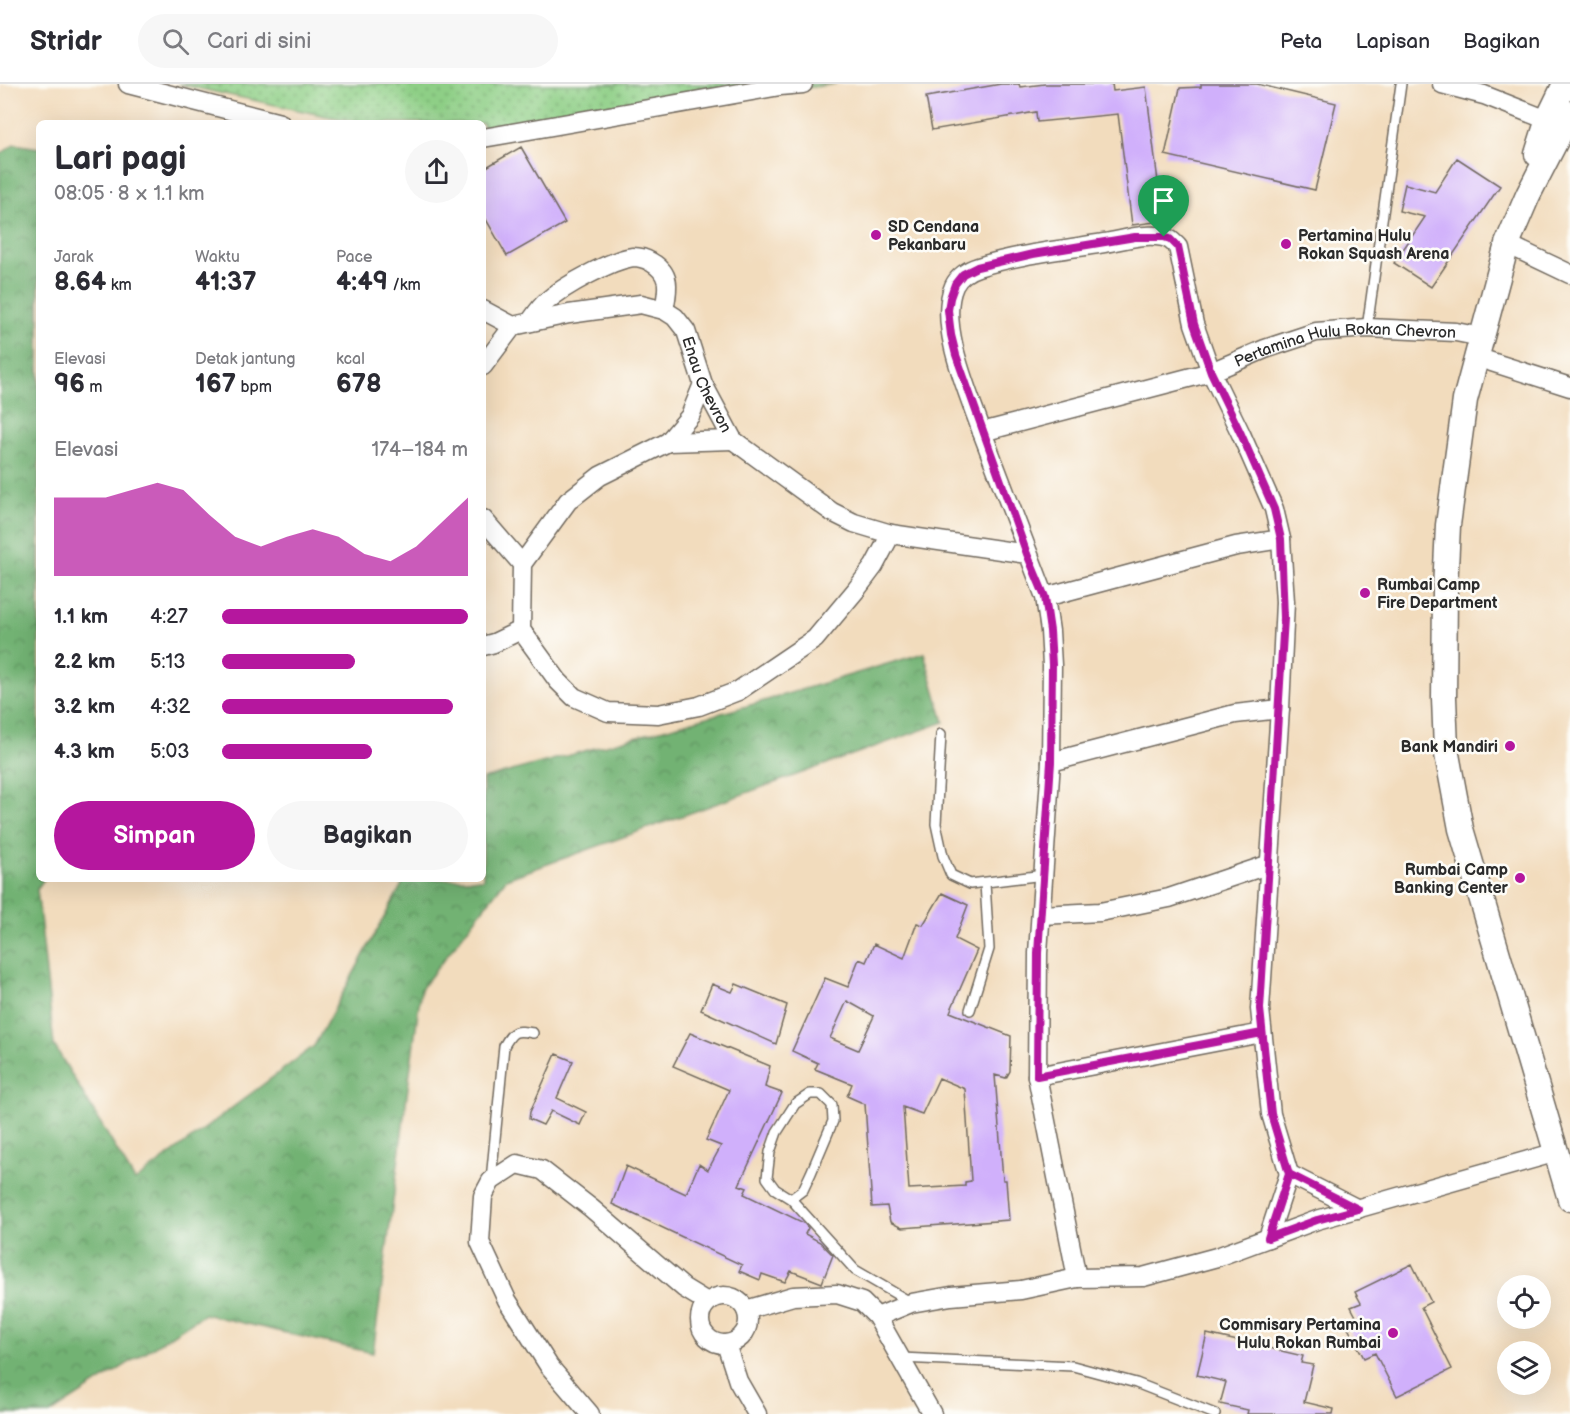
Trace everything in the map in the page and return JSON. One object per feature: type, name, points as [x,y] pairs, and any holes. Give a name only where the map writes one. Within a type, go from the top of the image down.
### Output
[{"type":"street","points":[[128,84],[268,120]]},
{"type":"street","points":[[486,137],[780,86],[803,84]]},
{"type":"street","points":[[1443,84],[1481,89],[1561,120]]},
{"type":"street","points":[[1565,84],[1561,120],[1507,244],[1465,400],[1448,525],[1444,698],[1446,748],[1461,829],[1570,1199]]},
{"type":"street","name":"Pertamina Hulu Rokan Chevron","points":[[1289,1174],[1271,1114],[1260,1009],[1285,602],[1281,539],[1274,509],[1211,372],[1194,324],[1178,247],[1170,239],[1135,237],[1033,254],[977,267],[963,274],[955,284],[948,310],[951,335],[982,432],[1211,372],[1265,349],[1316,332],[1367,328],[1456,332],[1479,347],[1570,387]]},
{"type":"street","points":[[1507,244],[1570,273]]},
{"type":"street","points":[[486,311],[521,324],[569,314],[640,304],[664,310],[668,292],[666,275],[658,266],[646,259],[634,257],[603,267],[546,301],[521,324],[486,363]]},
{"type":"street","name":"Enau Chevron","points":[[664,310],[675,317],[686,331],[703,384],[732,440],[832,512],[854,523],[891,534],[1027,554]]},
{"type":"street","points":[[703,384],[690,417],[668,442],[600,476],[568,501],[522,564],[521,630],[558,681],[574,697],[608,712],[658,714],[699,706],[738,691],[815,639],[868,574],[891,534]]},
{"type":"street","points":[[982,432],[1045,597],[1052,665],[1051,762],[1038,953],[1037,1076],[1077,1278]]},
{"type":"street","points":[[668,442],[732,440]]},
{"type":"street","points":[[486,522],[522,564]]},
{"type":"street","points":[[1045,597],[1226,548],[1281,539]]},
{"type":"street","points":[[486,645],[521,630]]},
{"type":"street","points":[[1051,762],[1236,714],[1280,709]]},
{"type":"street","points":[[1041,915],[1100,912],[1169,898],[1270,864]]},
{"type":"street","points":[[1037,1076],[1262,1033]]},
{"type":"street","points":[[877,1317],[911,1303],[951,1296],[1021,1290],[1077,1278],[1143,1277],[1217,1257],[1317,1220],[1557,1152]]},
{"type":"street","points":[[590,1414],[549,1366],[507,1300],[480,1242],[483,1196],[491,1181],[517,1164],[542,1170],[591,1208],[684,1288],[707,1302]]},
{"type":"street","points":[[1268,1238],[1289,1174],[1358,1209]]},
{"type":"street","points":[[746,1310],[793,1296],[837,1293],[862,1302],[877,1317],[932,1414]]},
{"type":"street","points":[[721,1296],[736,1299],[746,1310],[747,1325],[740,1338],[726,1344],[714,1342],[705,1335],[700,1324],[701,1312],[707,1302],[721,1296]]},
{"type":"street","points":[[726,1344],[738,1381],[757,1414]]},
{"type":"lane","points":[[1367,328],[1401,84]]},
{"type":"lane","points":[[940,734],[936,824],[943,856],[951,875],[969,884],[1044,875]]},
{"type":"lane","points":[[970,1010],[989,949],[985,883]]},
{"type":"lane","points":[[491,1181],[504,1046],[511,1033],[519,1030],[533,1033]]},
{"type":"lane","points":[[791,1199],[803,1190],[833,1121],[832,1105],[821,1094],[810,1094],[795,1104],[777,1132],[770,1152],[767,1178],[775,1189],[791,1199],[855,1270],[911,1303]]},
{"type":"lane","points":[[901,1358],[1073,1366],[1136,1383],[1215,1414]]},
{"type":"green space","points":[[178,84],[836,84],[486,130],[486,120],[349,120]]},
{"type":"green space","points":[[14,144],[36,148],[36,882],[42,882],[37,889],[54,1045],[135,1181],[314,1046],[403,882],[486,882],[486,778],[747,706],[924,653],[944,722],[506,879],[421,989],[373,1353],[204,1314],[50,1414],[0,1414],[0,155]]},
{"type":"building","points":[[1001,84],[1019,84],[1020,87],[1045,84],[1112,84],[1113,91],[1146,87],[1163,221],[1132,225],[1118,114],[1037,122],[1036,112],[932,130],[926,97]]},
{"type":"building","points":[[1201,84],[1257,84],[1336,103],[1315,190],[1165,155],[1180,88],[1201,87]]},
{"type":"building","points":[[521,147],[565,223],[507,256],[486,219],[486,167]]},
{"type":"building","points":[[1457,158],[1500,186],[1431,287],[1394,263],[1425,217],[1399,211],[1405,184],[1435,192]]},
{"type":"building","points":[[942,893],[968,905],[955,939],[977,950],[950,1012],[1011,1036],[1010,1071],[1006,1078],[995,1075],[1003,1180],[1006,1180],[1009,1220],[902,1228],[890,1222],[887,1206],[872,1207],[865,1104],[847,1096],[852,1084],[815,1069],[818,1063],[792,1051],[825,978],[848,987],[859,959],[866,962],[874,944],[904,958],[917,923],[923,925]],"holes":[[[847,1001],[874,1016],[858,1050],[830,1038]],[[939,1078],[965,1089],[971,1181],[965,1182],[965,1186],[909,1189],[903,1107],[922,1114]]]},
{"type":"building","points":[[712,984],[732,992],[736,984],[787,1005],[776,1044],[701,1010]]},
{"type":"building","points":[[690,1033],[770,1066],[765,1087],[782,1093],[739,1185],[747,1188],[744,1194],[804,1223],[808,1228],[805,1234],[820,1242],[833,1255],[822,1283],[791,1271],[785,1282],[762,1274],[760,1280],[739,1271],[742,1265],[612,1204],[626,1166],[686,1194],[699,1164],[708,1170],[721,1146],[706,1140],[729,1090],[673,1066]]},
{"type":"building","points":[[556,1054],[573,1061],[557,1098],[586,1112],[580,1125],[551,1111],[543,1125],[529,1119]]},
{"type":"building","name":"Commisary Pertamina Hulu Rokan Rumbai","points":[[1412,1264],[1431,1302],[1421,1307],[1452,1369],[1397,1396],[1375,1353],[1364,1358],[1348,1328],[1359,1322],[1351,1307],[1361,1303],[1355,1292]]},
{"type":"building","points":[[1207,1334],[1303,1356],[1301,1363],[1313,1365],[1304,1402],[1334,1409],[1333,1414],[1247,1414],[1248,1410],[1220,1404],[1226,1382],[1197,1375]]},
{"type":"place","name":"SD Cendana Pekanbaru","points":[[876,235]]},
{"type":"place","name":"Pertamina Hulu Rokan Squash Arena","points":[[1286,244]]},
{"type":"place","name":"Rumbai Camp Fire Department","points":[[1365,593]]},
{"type":"place","name":"Bank Mandiri","points":[[1510,746]]},
{"type":"place","name":"Rumbai Camp Banking Center","points":[[1520,878]]},
{"type":"place","name":"Commisary Pertamina Hulu Rokan Rumbai","points":[[1393,1333]]},
{"type":"route","points":[[1164,237],[1135,237],[1033,254],[977,267],[963,274],[955,284],[948,310],[956,355],[982,432],[1045,597],[1050,631],[1051,762],[1038,953],[1037,1076],[1262,1033],[1271,1114],[1289,1174],[1358,1209],[1317,1220],[1268,1238],[1289,1174],[1271,1114],[1260,1009],[1285,602],[1281,539],[1274,509],[1211,372],[1194,324],[1178,247],[1170,239],[1164,237]]}]
